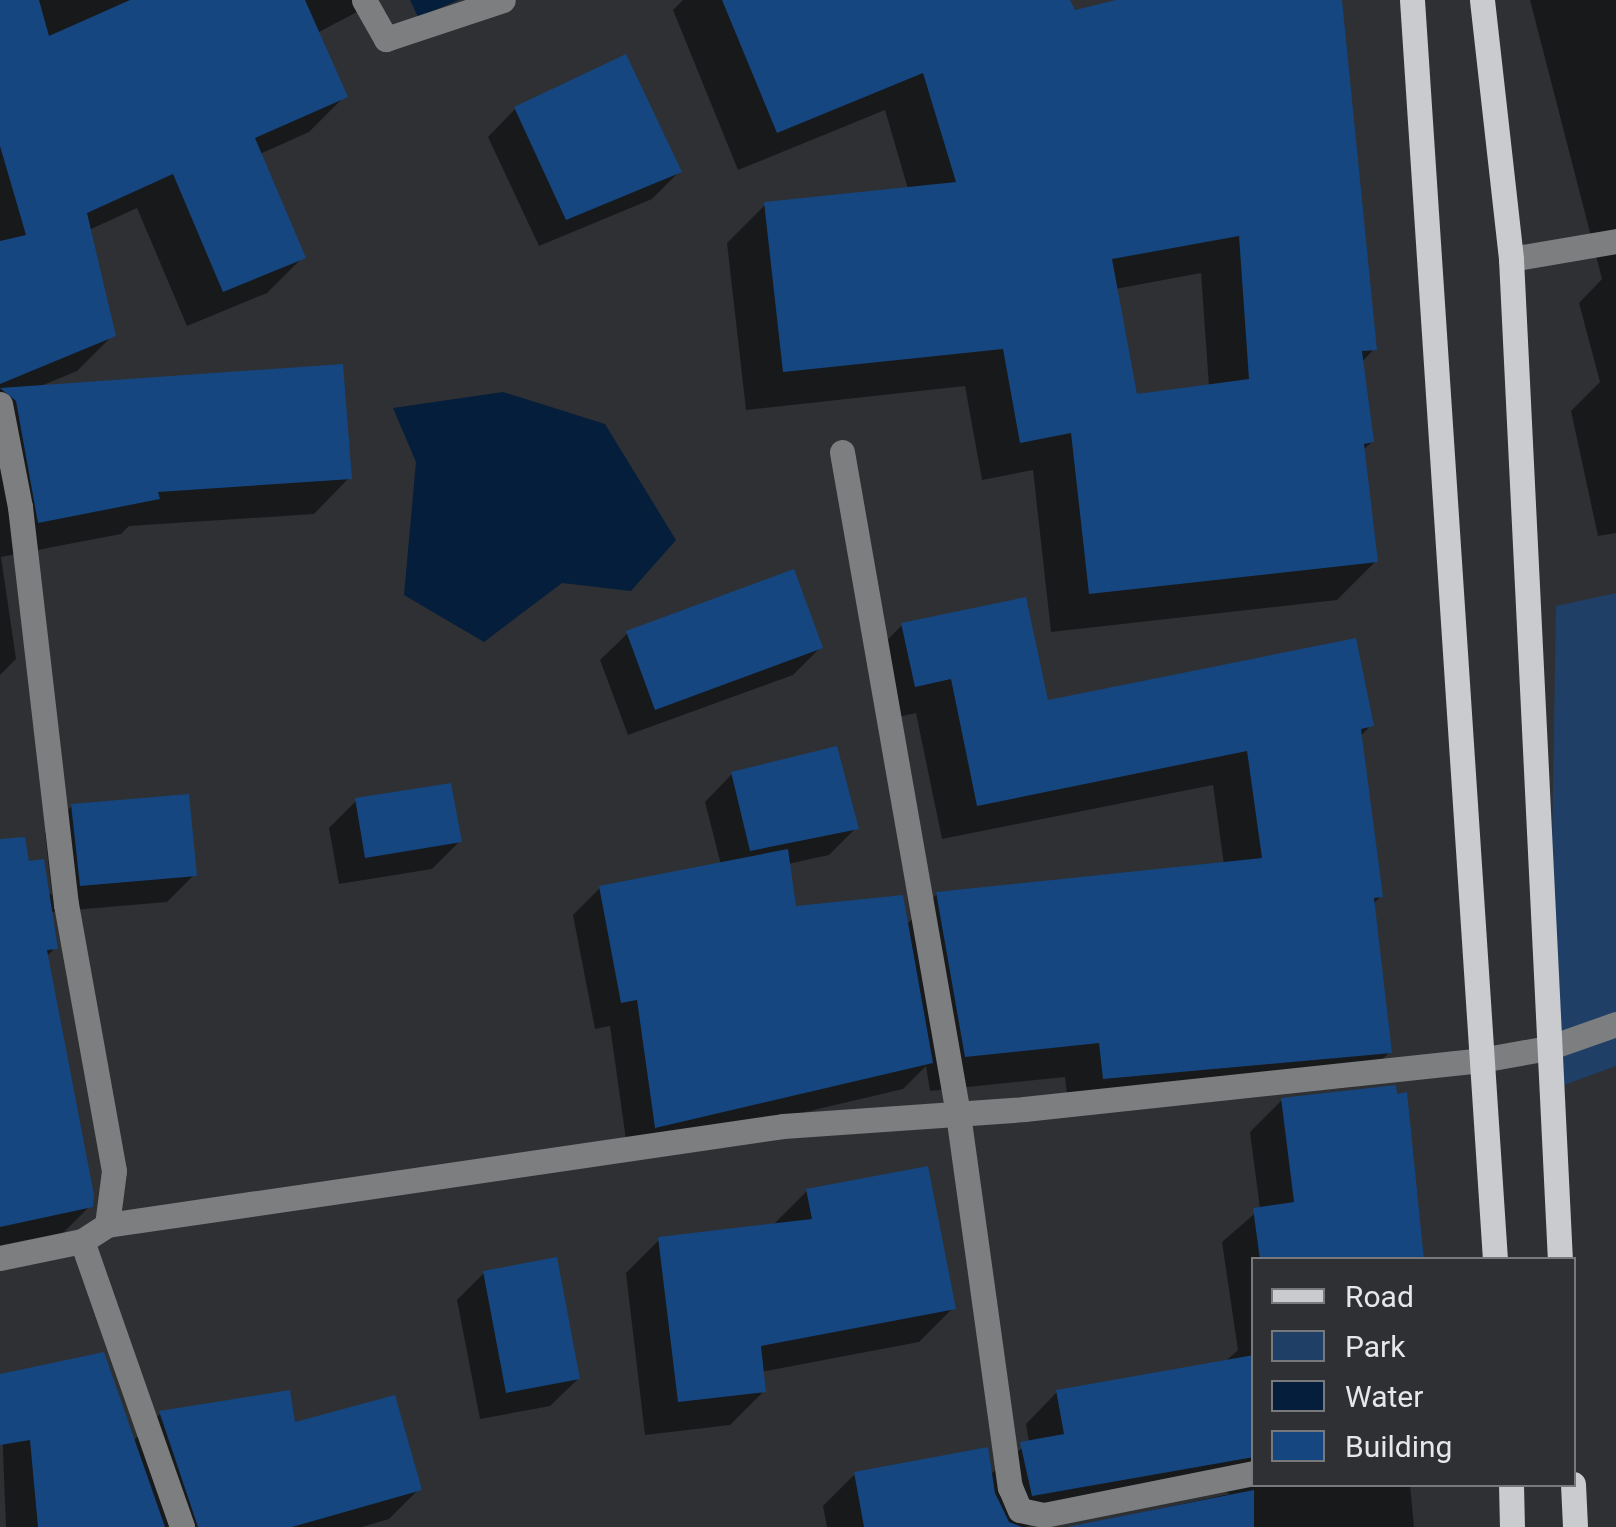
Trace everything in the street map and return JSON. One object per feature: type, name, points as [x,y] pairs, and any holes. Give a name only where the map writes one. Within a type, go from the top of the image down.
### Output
[{"type":"main road","points":[[1412,0],[1452,537],[1495,1257]]},
{"type":"main road","points":[[1482,0],[1511,259],[1560,1257]]},
{"type":"main road","points":[[1510,1487],[1512,1527]]},
{"type":"main road","points":[[1573,1487],[1575,1527]]},
{"type":"street","points":[[364,0],[386,39],[504,0]]},
{"type":"street","points":[[1511,259],[1616,240]]},
{"type":"street","points":[[0,404],[20,507],[66,904],[114,1171],[107,1225]]},
{"type":"street","points":[[842,452],[958,1114],[1010,1488],[1020,1510],[1044,1515],[1251,1474]]},
{"type":"street","points":[[0,1258],[82,1241],[107,1225],[784,1126],[958,1114],[1481,1060],[1548,1048],[1616,1024]]},
{"type":"street","points":[[82,1241],[182,1527]]},
{"type":"green space","points":[[1616,593],[1616,1066],[1548,1091],[1556,606]]},
{"type":"water","points":[[410,0],[459,0],[418,17]]},
{"type":"water","points":[[503,392],[605,424],[676,540],[631,591],[562,583],[484,642],[404,595],[416,462],[393,408]]},
{"type":"building","points":[[0,0],[39,0],[49,36],[130,0],[305,0],[348,97],[255,138],[306,258],[223,292],[173,174],[87,213],[116,336],[0,384],[0,241],[26,235],[0,146]]},
{"type":"building","points":[[722,0],[1070,0],[1075,10],[1116,0],[1342,0],[1377,350],[1362,351],[1374,442],[1364,444],[1378,562],[1089,594],[1071,433],[1020,443],[1003,349],[783,372],[764,202],[956,182],[923,73],[777,133]],"holes":[[[1239,236],[1249,379],[1137,394],[1112,259]]]},
{"type":"building","points":[[626,54],[682,172],[566,220],[514,107]]},
{"type":"building","points":[[343,364],[352,479],[158,492],[160,499],[38,523],[16,401],[0,388]]},
{"type":"building","points":[[794,569],[823,648],[655,710],[626,631]]},
{"type":"building","points":[[1026,597],[1048,700],[1356,638],[1374,726],[1361,729],[1383,897],[1374,898],[1392,1053],[1103,1079],[1099,1043],[965,1057],[936,892],[1262,858],[1247,751],[977,806],[951,679],[915,687],[901,623]]},
{"type":"building","points":[[837,746],[859,829],[750,851],[731,772]]},
{"type":"building","points":[[451,783],[462,842],[365,858],[355,798]]},
{"type":"building","points":[[189,794],[197,876],[80,886],[71,804]]},
{"type":"building","points":[[25,837],[29,861],[44,859],[58,949],[47,950],[94,1195],[93,1207],[0,1227],[0,839]]},
{"type":"building","points":[[788,849],[796,906],[903,895],[933,1063],[655,1128],[637,1000],[621,1003],[599,886]]},
{"type":"building","points":[[1396,1085],[1397,1094],[1407,1092],[1424,1257],[1260,1257],[1253,1208],[1294,1202],[1281,1098]]},
{"type":"building","points":[[928,1166],[956,1309],[761,1346],[766,1392],[678,1402],[658,1237],[812,1219],[806,1189]]},
{"type":"building","points":[[557,1257],[580,1379],[506,1393],[483,1271]]},
{"type":"building","points":[[104,1352],[165,1527],[38,1527],[30,1440],[0,1445],[0,1374]]},
{"type":"building","points":[[1251,1356],[1251,1458],[1032,1496],[1020,1442],[1064,1434],[1056,1390]]},
{"type":"building","points":[[290,1390],[295,1422],[395,1395],[422,1490],[292,1527],[198,1527],[159,1411]]},
{"type":"building","points":[[988,1447],[995,1493],[1009,1522],[1022,1527],[864,1527],[854,1472]]},
{"type":"building","points":[[1254,1490],[1254,1527],[1067,1527]]}]
